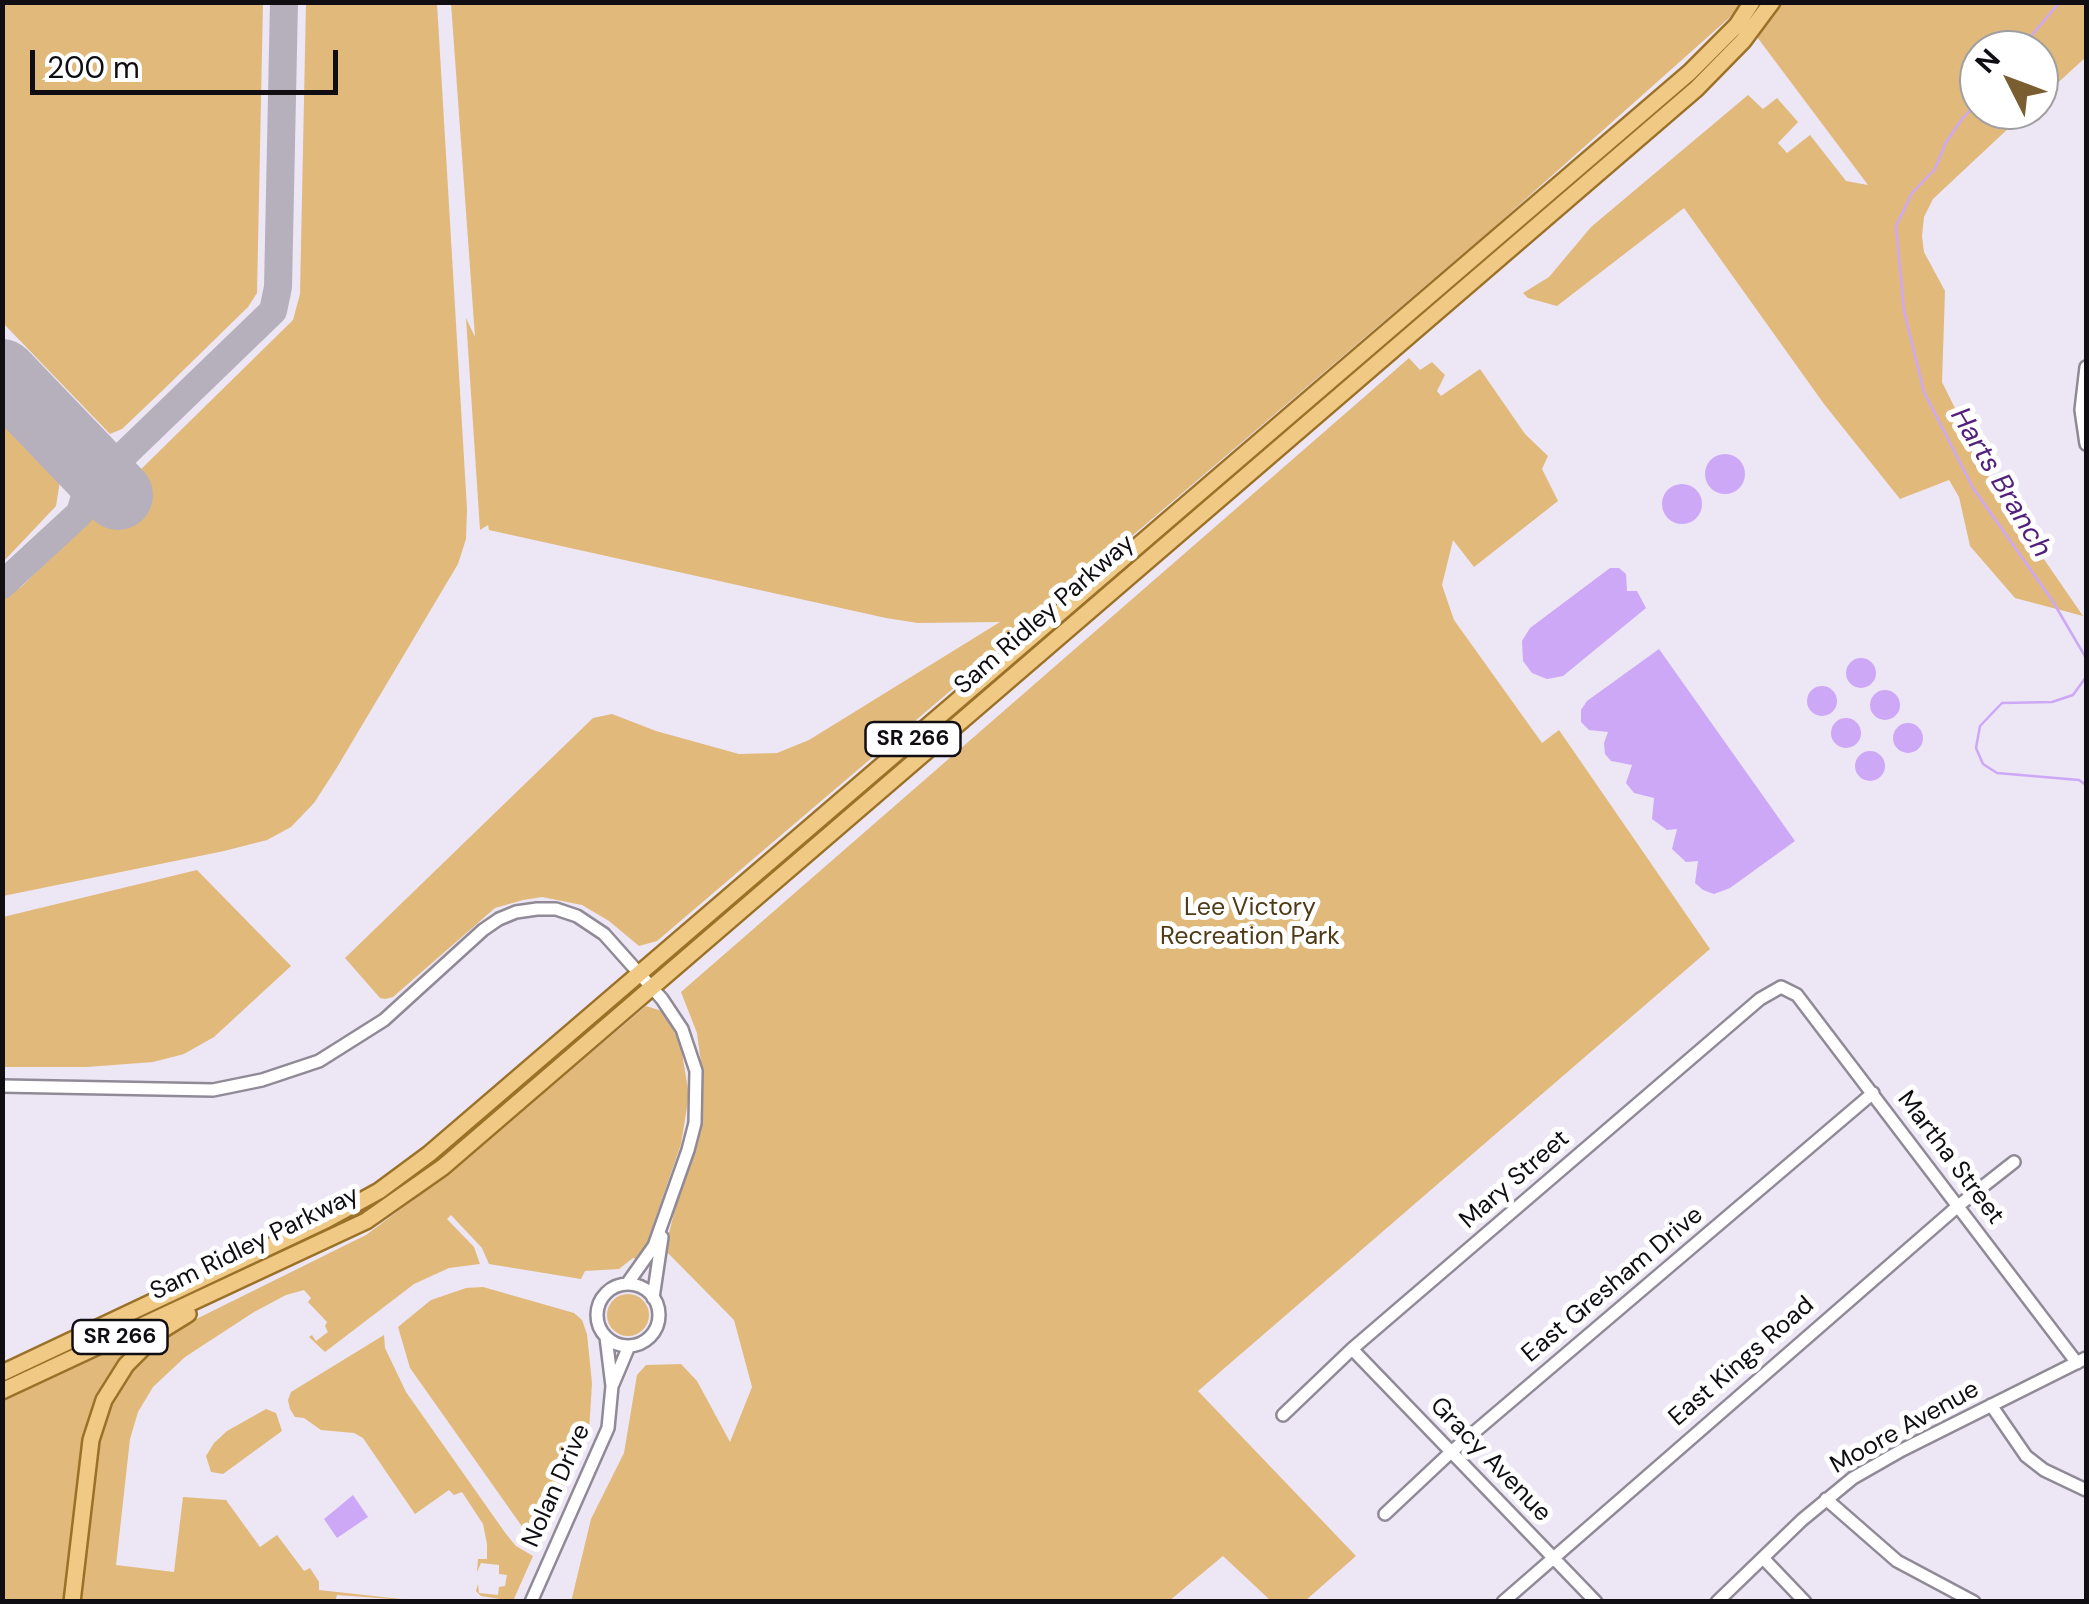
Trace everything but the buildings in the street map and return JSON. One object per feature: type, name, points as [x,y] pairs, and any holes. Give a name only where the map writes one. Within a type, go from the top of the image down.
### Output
[{"type":"main road","name":"Sam Ridley Parkway","points":[[2,1391],[366,1221],[442,1167],[645,980],[1690,72],[1737,25],[1752,2]]},
{"type":"main road","name":"Sam Ridley Parkway","points":[[2,1373],[326,1220],[379,1191],[429,1154],[645,980],[1696,89],[1743,41],[1772,2]]},
{"type":"main road","points":[[72,1602],[91,1440],[104,1400],[126,1365],[160,1332],[238,1282]]},
{"type":"street","points":[[2086,366],[2081,410],[2086,444]]},
{"type":"street","points":[[2,1086],[212,1090],[262,1080],[319,1061],[384,1020],[483,930],[516,912],[556,909],[577,916],[604,934],[682,1029],[691,1050],[697,1083],[696,1123],[663,1224],[644,1264],[627,1284],[610,1291],[599,1305],[598,1322],[606,1337],[629,1346],[644,1342],[657,1327],[658,1307],[654,1298],[627,1284]]},
{"type":"street","name":"Martha Street","points":[[1781,987],[1797,995],[2082,1360]]},
{"type":"street","name":"Mary Street","points":[[1283,1414],[1352,1348],[1760,999],[1781,987]]},
{"type":"street","name":"East Gresham Drive","points":[[1385,1514],[1451,1452],[1873,1093]]},
{"type":"street","name":"East Kings Road","points":[[1503,1602],[1958,1206],[2014,1162]]},
{"type":"street","points":[[654,1298],[663,1224]]},
{"type":"street","name":"Nolan Drive","points":[[530,1602],[605,1437],[612,1386],[606,1337]]},
{"type":"street","name":"Nolan Drive","points":[[612,1386],[629,1346]]},
{"type":"street","name":"Gracy Avenue","points":[[1352,1348],[1596,1602]]},
{"type":"street","name":"Moore Avenue","points":[[1717,1602],[1826,1499],[1873,1466],[2082,1360]]},
{"type":"street","points":[[1991,1405],[2026,1456],[2044,1470],[2086,1490]]},
{"type":"street","points":[[1826,1499],[1897,1561],[1974,1602]]},
{"type":"street","points":[[1763,1558],[1805,1602]]},
{"type":"green space","points":[[3,2],[263,3],[257,293],[248,307],[162,391],[122,429],[110,434],[3,323]]},
{"type":"green space","points":[[451,2],[1741,3],[1729,18],[1492,229],[657,941],[639,946],[582,905],[542,897],[523,900],[495,908],[393,997],[385,999],[345,958],[593,718],[612,714],[739,754],[777,753],[809,740],[1000,622],[918,623],[886,618],[489,530],[488,525],[480,530],[466,318],[475,337]]},
{"type":"green space","points":[[306,3],[437,3],[467,509],[466,539],[458,564],[336,769],[314,803],[291,827],[267,840],[224,851],[3,896],[3,597],[21,587],[293,320],[300,294]]},
{"type":"green space","points":[[1743,3],[2086,3],[2086,57],[2059,82],[2059,30],[1959,30],[1959,130],[2007,130],[1933,199],[1924,217],[1922,236],[1924,252],[1945,291],[1942,382],[1993,485],[2083,616],[2015,598],[1970,546],[1959,497],[1949,480],[1900,499],[1824,404],[1684,208],[1557,306],[1523,293],[1549,277],[1591,227],[1748,95],[1763,109],[1777,98],[1798,122],[1778,143],[1787,153],[1810,135],[1846,181],[1868,185],[1757,37],[1759,33]]},
{"type":"green space","name":"Lee Victory Recreation Park","points":[[1409,358],[1420,370],[1432,362],[1445,375],[1437,391],[1441,396],[1480,369],[1525,434],[1548,456],[1542,469],[1558,501],[1474,567],[1453,540],[1442,585],[1454,620],[1542,743],[1559,730],[1710,949],[1198,1391],[1356,1556],[1305,1601],[1271,1601],[1223,1556],[1169,1601],[571,1602],[591,1519],[624,1453],[637,1375],[646,1365],[681,1364],[697,1381],[730,1442],[752,1387],[734,1320],[665,1250],[701,1120],[702,1070],[697,1033],[681,992]]},
{"type":"green space","points":[[3,421],[7,425],[10,422],[57,471],[60,481],[56,506],[3,562]]},
{"type":"green space","points":[[197,870],[291,966],[214,1037],[184,1054],[153,1062],[87,1067],[3,1067],[3,917]]},
{"type":"green space","points":[[646,1006],[662,1011],[670,1022],[681,1047],[689,1095],[681,1144],[641,1260],[633,1258],[619,1269],[585,1271],[581,1279],[489,1264],[482,1248],[451,1215],[447,1219],[474,1247],[480,1264],[449,1268],[414,1284],[325,1352],[309,1337],[312,1335],[316,1341],[328,1332],[327,1322],[308,1302],[311,1298],[304,1290],[286,1295],[185,1357],[153,1387],[138,1412],[130,1439],[116,1565],[174,1572],[183,1497],[226,1500],[260,1547],[277,1535],[304,1571],[310,1568],[319,1582],[319,1590],[419,1601],[337,1595],[335,1602],[78,1602],[99,1429],[114,1391],[137,1360],[166,1334],[366,1235],[449,1173]]},
{"type":"green space","points":[[483,1287],[574,1313],[582,1320],[587,1334],[592,1383],[589,1432],[540,1542],[533,1542],[410,1368],[398,1327],[431,1300],[466,1288]]},
{"type":"green space","points":[[628,1294],[643,1300],[649,1315],[643,1330],[628,1336],[613,1330],[607,1315],[613,1300]]},
{"type":"green space","points":[[384,1335],[385,1348],[406,1392],[506,1534],[533,1556],[513,1601],[481,1596],[476,1591],[478,1584],[479,1593],[498,1595],[507,1575],[499,1574],[499,1565],[481,1563],[477,1572],[478,1559],[487,1559],[487,1544],[483,1524],[462,1492],[454,1495],[449,1490],[415,1514],[363,1438],[354,1433],[321,1430],[304,1418],[295,1417],[290,1409],[291,1392]]},
{"type":"green space","points":[[139,1338],[95,1396],[83,1437],[64,1601],[3,1601],[3,1401]]},
{"type":"green space","points":[[266,1409],[276,1413],[282,1431],[223,1474],[211,1472],[206,1456],[214,1443]]},
{"type":"shaded area","points":[[1725,454],[1739,460],[1745,474],[1739,488],[1725,494],[1711,488],[1705,474],[1711,460]]},
{"type":"shaded area","points":[[1682,484],[1696,490],[1702,504],[1696,518],[1682,524],[1668,518],[1662,504],[1668,490]]},
{"type":"shaded area","points":[[1610,568],[1619,568],[1626,574],[1627,591],[1637,591],[1646,608],[1563,676],[1547,679],[1532,673],[1523,661],[1522,641],[1530,628]]},
{"type":"shaded area","points":[[1659,649],[1795,841],[1730,888],[1714,894],[1695,883],[1698,861],[1686,862],[1672,849],[1677,829],[1667,830],[1652,819],[1654,798],[1634,793],[1626,783],[1632,765],[1611,761],[1605,754],[1608,732],[1589,730],[1581,722],[1581,710],[1587,701]]},
{"type":"shaded area","points":[[1861,658],[1872,662],[1876,673],[1872,684],[1861,688],[1850,684],[1846,673],[1850,662]]},
{"type":"shaded area","points":[[1822,686],[1833,690],[1837,701],[1833,712],[1822,716],[1811,712],[1807,701],[1811,690]]},
{"type":"shaded area","points":[[1885,690],[1896,694],[1900,705],[1896,716],[1885,720],[1874,716],[1870,705],[1874,694]]},
{"type":"shaded area","points":[[1846,718],[1857,722],[1861,733],[1857,744],[1846,748],[1835,744],[1831,733],[1835,722]]},
{"type":"shaded area","points":[[1908,723],[1919,727],[1923,738],[1919,749],[1908,753],[1897,749],[1893,738],[1897,727]]},
{"type":"shaded area","points":[[1870,751],[1881,755],[1885,766],[1881,777],[1870,781],[1859,777],[1855,766],[1859,755]]},
{"type":"shaded area","points":[[353,1495],[368,1517],[337,1538],[324,1519]]},
{"type":"waterway","name":"Harts Branch","points":[[2036,30],[2060,2]]},
{"type":"waterway","name":"Harts Branch","points":[[1959,123],[1935,169],[1912,193],[1896,226],[1904,311],[1924,392],[1973,488],[2052,600],[2086,658]]},
{"type":"waterway","name":"Harts Branch","points":[[2086,677],[2073,695],[2052,702],[2002,703],[1980,726],[1976,748],[1983,764],[1997,773],[2079,780],[2086,785]]},
{"type":"taxiway","points":[[2,585],[80,513],[86,493],[101,477],[273,311],[278,287],[284,2]]},
{"type":"runway","points":[[2,374],[118,495]]}]
